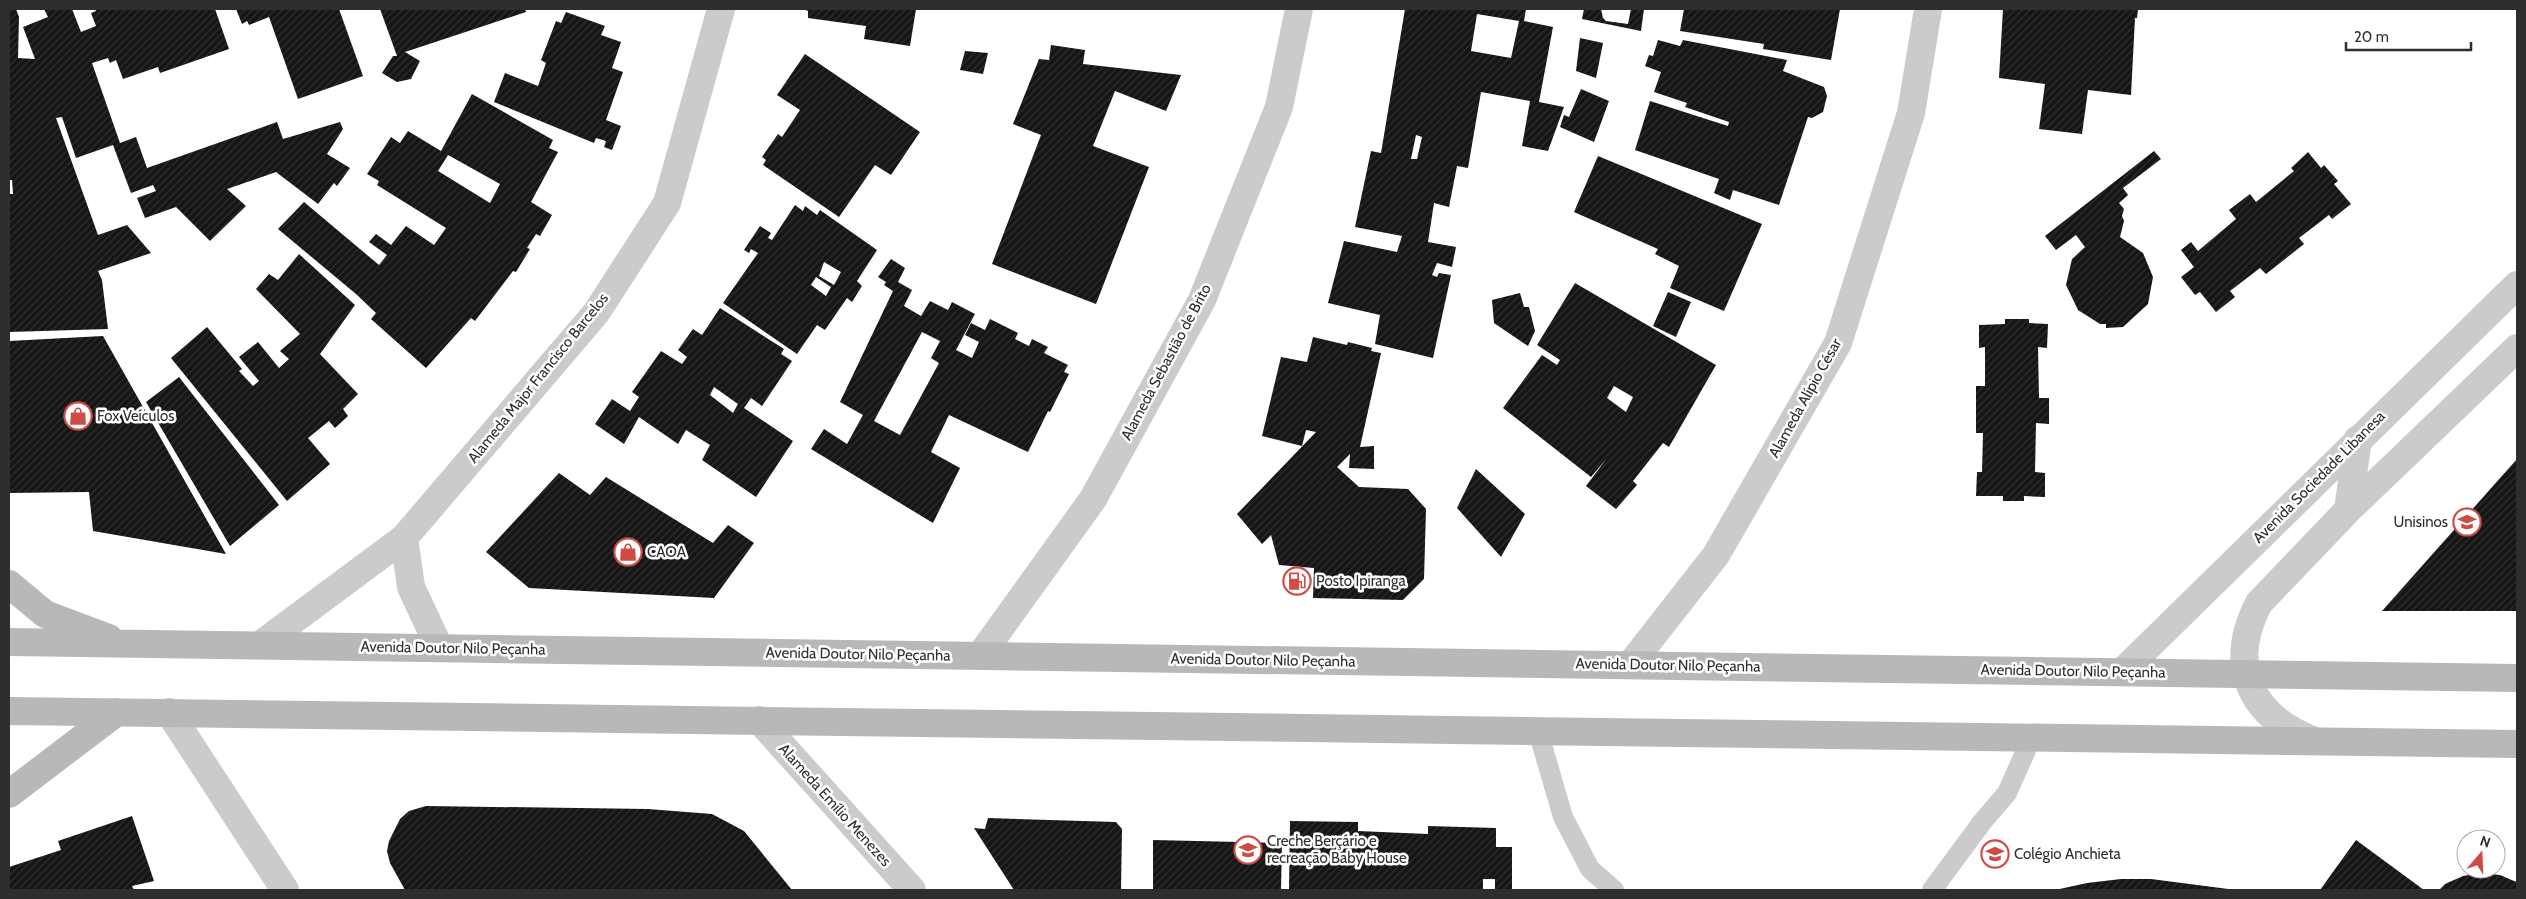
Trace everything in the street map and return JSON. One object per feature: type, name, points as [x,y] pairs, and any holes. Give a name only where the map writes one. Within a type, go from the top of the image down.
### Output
[{"type":"main road","points":[[9,584],[45,614],[129,645]]},
{"type":"main road","name":"Avenida Doutor Nilo Peçanha","points":[[9,642],[2517,678]]},
{"type":"main road","points":[[9,711],[2517,744]]},
{"type":"main road","points":[[9,794],[116,712]]},
{"type":"street","name":"Alameda Major Francisco Barcelos","points":[[260,645],[404,538],[596,313],[667,203],[721,9]]},
{"type":"street","name":"Alameda Sebastião de Brito","points":[[980,656],[1093,500],[1202,300],[1279,107],[1299,9]]},
{"type":"street","name":"Alameda Alípio César","points":[[1630,665],[1716,556],[1838,343],[1911,113],[1928,9]]},
{"type":"street","name":"Avenida Sociedade Libanesa","points":[[2123,671],[2517,285]]},
{"type":"street","points":[[2315,741],[2291,732],[2271,717],[2256,697],[2246,674],[2245,640],[2250,621],[2259,603],[2348,510],[2517,348]]},
{"type":"street","points":[[2348,510],[2358,439]]},
{"type":"street","points":[[404,538],[411,587],[439,647]]},
{"type":"street","points":[[169,712],[285,890]]},
{"type":"street","name":"Alameda Emílio Menezes","points":[[759,720],[912,890]]},
{"type":"lane","points":[[1538,731],[1563,817],[1590,869],[1614,890]]},
{"type":"lane","points":[[1932,890],[1983,821],[2007,793],[2032,737]]},
{"type":"building","points":[[9,9],[16,9],[19,17],[18,58],[35,59],[23,27],[48,17],[44,9],[72,9],[81,32],[96,26],[91,13],[96,11],[95,9],[215,9],[229,49],[160,73],[158,67],[123,79],[116,60],[110,63],[108,58],[92,63],[120,143],[136,137],[147,168],[277,122],[283,139],[340,122],[343,129],[327,154],[350,168],[337,186],[334,183],[318,204],[276,172],[227,189],[246,206],[210,241],[176,207],[145,218],[137,198],[156,191],[153,185],[131,193],[113,145],[76,158],[62,117],[56,118],[98,235],[127,225],[151,253],[98,271],[102,280],[108,329],[9,332],[9,194],[13,194],[12,180],[9,180]]},
{"type":"building","points":[[236,9],[339,9],[363,76],[298,99],[269,17],[249,25],[247,21],[242,24]]},
{"type":"building","points":[[380,9],[525,9],[526,12],[405,52],[420,61],[411,79],[397,82],[382,73],[393,56],[397,56]]},
{"type":"building","points":[[803,9],[916,9],[910,46],[864,39],[866,26],[808,18],[808,11]]},
{"type":"building","points":[[1405,9],[1526,9],[1524,21],[1553,27],[1539,102],[1564,107],[1548,151],[1522,146],[1530,101],[1481,92],[1468,168],[1457,166],[1449,207],[1434,203],[1428,242],[1456,247],[1452,267],[1437,263],[1432,275],[1437,277],[1439,273],[1451,275],[1433,358],[1375,344],[1380,315],[1328,303],[1344,241],[1397,252],[1402,236],[1355,227],[1371,151],[1381,153]],"holes":[[[1477,14],[1519,21],[1511,58],[1471,51]],[[1416,135],[1422,137],[1417,159],[1411,159]]]},
{"type":"building","points":[[1584,9],[1601,9],[1603,18],[1606,21],[1628,24],[1631,9],[1644,9],[1641,31],[1582,19]]},
{"type":"building","points":[[1684,9],[1840,9],[1831,60],[1763,49],[1764,44],[1680,31]]},
{"type":"building","points":[[2003,9],[2138,9],[2137,18],[2135,18],[2131,95],[2088,90],[2082,134],[2039,129],[2045,84],[1999,78]]},
{"type":"building","points":[[566,12],[605,26],[601,35],[621,42],[612,68],[623,72],[606,120],[621,126],[612,150],[604,147],[606,141],[596,138],[594,143],[494,102],[505,73],[538,86],[546,63],[541,60],[556,21],[561,23]]},
{"type":"building","points":[[1580,38],[1603,43],[1596,78],[1576,71]]},
{"type":"building","points":[[1658,40],[1680,46],[1683,40],[1787,60],[1783,71],[1824,87],[1827,96],[1823,112],[1812,118],[1808,117],[1779,205],[1733,190],[1730,200],[1714,193],[1719,179],[1635,150],[1650,101],[1728,126],[1729,122],[1685,107],[1687,103],[1654,92],[1661,72],[1645,66],[1649,55],[1653,56]]},
{"type":"building","points":[[1051,45],[1085,50],[1083,64],[1181,75],[1166,111],[1115,91],[1093,146],[1149,167],[1096,304],[992,264],[1041,135],[1013,124],[1039,59],[1049,60]]},
{"type":"building","points":[[965,51],[988,53],[983,74],[960,70]]},
{"type":"building","points":[[805,54],[920,132],[891,175],[875,165],[839,217],[763,165],[766,160],[762,157],[778,134],[782,137],[800,110],[777,95]]},
{"type":"building","points":[[1581,89],[1609,101],[1594,142],[1560,127],[1564,115],[1569,117]]},
{"type":"building","points":[[472,94],[553,140],[549,148],[558,152],[531,202],[552,215],[540,236],[536,234],[527,248],[530,249],[516,272],[513,271],[475,321],[471,318],[426,368],[371,319],[376,313],[356,294],[278,229],[304,202],[379,265],[387,255],[369,242],[376,234],[391,245],[406,226],[434,245],[446,228],[377,185],[379,181],[367,174],[391,137],[400,143],[408,131],[441,151]],"holes":[[[448,155],[500,184],[490,203],[438,171]]]},
{"type":"building","points":[[2154,151],[2161,159],[2123,188],[2128,195],[2119,203],[2124,209],[2122,216],[2124,221],[2120,237],[2143,253],[2153,277],[2148,304],[2123,327],[2106,328],[2106,324],[2100,324],[2078,310],[2066,285],[2072,259],[2085,247],[2076,235],[2056,250],[2045,236]]},
{"type":"building","points":[[2308,152],[2321,168],[2324,165],[2338,181],[2334,184],[2351,204],[2332,219],[2329,215],[2299,238],[2304,244],[2266,274],[2260,268],[2230,291],[2235,297],[2216,312],[2200,292],[2195,295],[2181,277],[2194,267],[2181,250],[2191,242],[2198,251],[2236,219],[2229,210],[2250,194],[2256,202],[2294,171],[2291,168]]},
{"type":"building","points":[[1598,156],[1762,224],[1724,311],[1670,288],[1679,266],[1655,254],[1658,249],[1574,212]]},
{"type":"building","points":[[795,205],[803,211],[805,206],[817,215],[820,210],[877,250],[857,281],[862,286],[852,302],[847,298],[825,330],[817,325],[797,354],[723,303],[758,253],[751,249],[749,253],[744,250],[760,226],[771,233],[768,238],[772,240]],"holes":[[[824,262],[841,272],[834,285],[819,276]],[[816,277],[831,287],[826,296],[811,285]]]},
{"type":"building","points":[[299,254],[355,305],[320,354],[358,394],[343,409],[348,416],[335,428],[329,421],[308,438],[330,464],[287,501],[171,358],[207,327],[242,369],[239,371],[253,386],[259,381],[239,357],[258,342],[279,368],[289,359],[280,351],[300,334],[256,289],[269,274],[278,280]]},
{"type":"building","points":[[891,259],[905,268],[898,282],[912,290],[904,306],[921,316],[930,301],[948,310],[952,302],[975,314],[956,350],[972,358],[979,342],[965,335],[971,323],[985,330],[990,319],[1018,333],[1015,339],[1029,346],[1032,339],[1048,347],[1044,353],[1068,365],[1064,372],[1069,374],[1028,452],[949,415],[931,452],[960,468],[933,523],[811,449],[824,429],[847,444],[863,415],[840,402],[893,291],[884,285],[886,282],[878,277]],"holes":[[[922,332],[940,341],[931,358],[939,363],[900,435],[874,421]]]},
{"type":"building","points":[[1575,283],[1716,365],[1669,447],[1663,443],[1633,481],[1637,485],[1616,509],[1586,486],[1607,458],[1591,477],[1503,408],[1542,355],[1557,365],[1560,360],[1537,345]],"holes":[[[1614,386],[1633,397],[1626,412],[1607,398]]]},
{"type":"building","points":[[1668,292],[1691,302],[1676,337],[1653,326]]},
{"type":"building","points":[[1520,293],[1524,307],[1529,307],[1535,331],[1528,346],[1494,323],[1492,300]]},
{"type":"building","points":[[720,308],[784,349],[781,354],[792,361],[762,406],[751,398],[744,408],[793,441],[756,497],[702,460],[710,445],[686,430],[678,444],[639,417],[624,444],[595,424],[612,399],[630,411],[639,397],[632,392],[661,351],[682,364],[687,357],[678,350],[693,329],[702,335]],"holes":[[[714,387],[738,404],[733,413],[710,395]]]},
{"type":"building","points":[[2005,319],[2029,319],[2029,323],[2048,324],[2047,348],[2038,347],[2039,398],[2049,398],[2049,424],[2036,423],[2035,472],[2045,473],[2045,497],[2024,496],[2024,501],[2003,501],[2003,496],[1976,496],[1977,472],[1982,472],[1983,433],[1976,433],[1976,386],[1985,386],[1985,347],[1979,348],[1979,325],[2005,324]]},
{"type":"building","name":"Fox Veículos","points":[[103,336],[226,554],[93,531],[89,492],[9,493],[9,341]]},
{"type":"building","points":[[1313,337],[1347,345],[1348,342],[1372,348],[1371,351],[1381,353],[1360,447],[1374,446],[1374,469],[1349,468],[1350,454],[1337,467],[1359,487],[1408,489],[1426,509],[1424,579],[1403,600],[1313,598],[1314,568],[1279,565],[1271,535],[1262,544],[1237,514],[1316,432],[1306,430],[1302,446],[1262,436],[1281,357],[1307,362]]},
{"type":"building","points":[[179,377],[279,505],[230,546],[146,402]]},
{"type":"building","name":"Unisinos","points":[[2517,459],[2517,611],[2382,611]]},
{"type":"building","points":[[1476,469],[1525,514],[1501,557],[1457,508]]},
{"type":"building","points":[[559,473],[590,495],[606,477],[713,543],[728,525],[754,543],[714,598],[529,588],[486,552]]},
{"type":"building","points":[[426,806],[648,809],[712,814],[744,831],[792,890],[405,890],[390,863],[387,851],[389,841],[400,819],[409,811]]},
{"type":"building","points":[[132,816],[154,881],[132,886],[134,890],[9,890],[9,867],[61,850],[58,841]]},
{"type":"building","points":[[988,818],[1116,822],[1122,829],[1121,890],[1014,890],[974,828],[985,829]]},
{"type":"building","points":[[1290,821],[1358,822],[1358,831],[1428,834],[1428,826],[1496,828],[1496,847],[1512,847],[1512,890],[1495,890],[1495,879],[1483,879],[1483,890],[1289,890]]},
{"type":"building","points":[[1153,840],[1282,843],[1281,890],[1153,890]]},
{"type":"building","points":[[2356,840],[2424,890],[2320,890]]},
{"type":"building","points":[[2506,877],[2517,882],[2517,890],[2439,890],[2445,884],[2456,879],[2506,879]]},
{"type":"building","points":[[2121,879],[2151,879],[2236,890],[2055,890],[2087,883]]},
{"type":"place","name":"Fox Veículos","points":[[78,416]]},
{"type":"place","name":"Unisinos","points":[[2467,522]]},
{"type":"place","name":"CAOA","points":[[628,552]]},
{"type":"place","name":"Posto Ipiranga","points":[[1297,581]]},
{"type":"place","name":"Creche Berçário e recreação Baby House","points":[[1248,850]]},
{"type":"place","name":"Colégio Anchieta","points":[[1995,854]]}]
